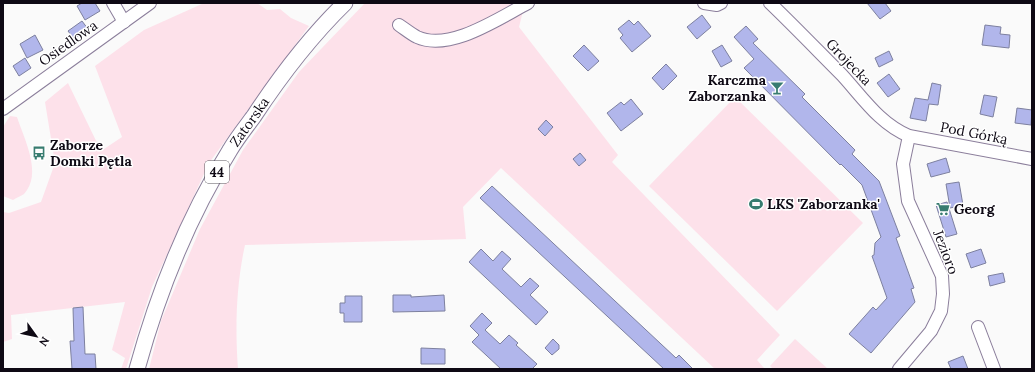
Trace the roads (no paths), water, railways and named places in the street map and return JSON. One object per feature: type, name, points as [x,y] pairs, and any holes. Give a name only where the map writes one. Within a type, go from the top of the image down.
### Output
[{"type":"main road","name":"Zatorska","points":[[137,369],[148,328],[176,255],[210,185],[230,150],[300,52],[342,4]]},
{"type":"street","points":[[113,3],[124,22]]},
{"type":"street","name":"Osiedlowa","points":[[3,108],[150,3]]},
{"type":"street","points":[[399,25],[418,38],[436,41],[446,40],[465,35],[528,3]]},
{"type":"street","points":[[704,3],[717,5],[721,3]]},
{"type":"street","name":"Grojecka","points":[[770,3],[841,75],[882,120],[895,130],[909,136]]},
{"type":"street","name":"Pod Górką","points":[[909,136],[1032,159]]},
{"type":"street","name":"Jezioro","points":[[899,369],[931,331],[941,310],[943,294],[942,276],[908,201],[903,164],[909,136]]},
{"type":"street","points":[[978,327],[994,369]]},
{"type":"place","name":"Karczma Zaborzanka","points":[[777,88]]},
{"type":"place","name":"Zaborze Domki Pętla","points":[[39,153]]},
{"type":"place","name":"LKS 'Zaborzanka'","points":[[756,204]]},
{"type":"place","name":"Georg","points":[[943,209]]}]
